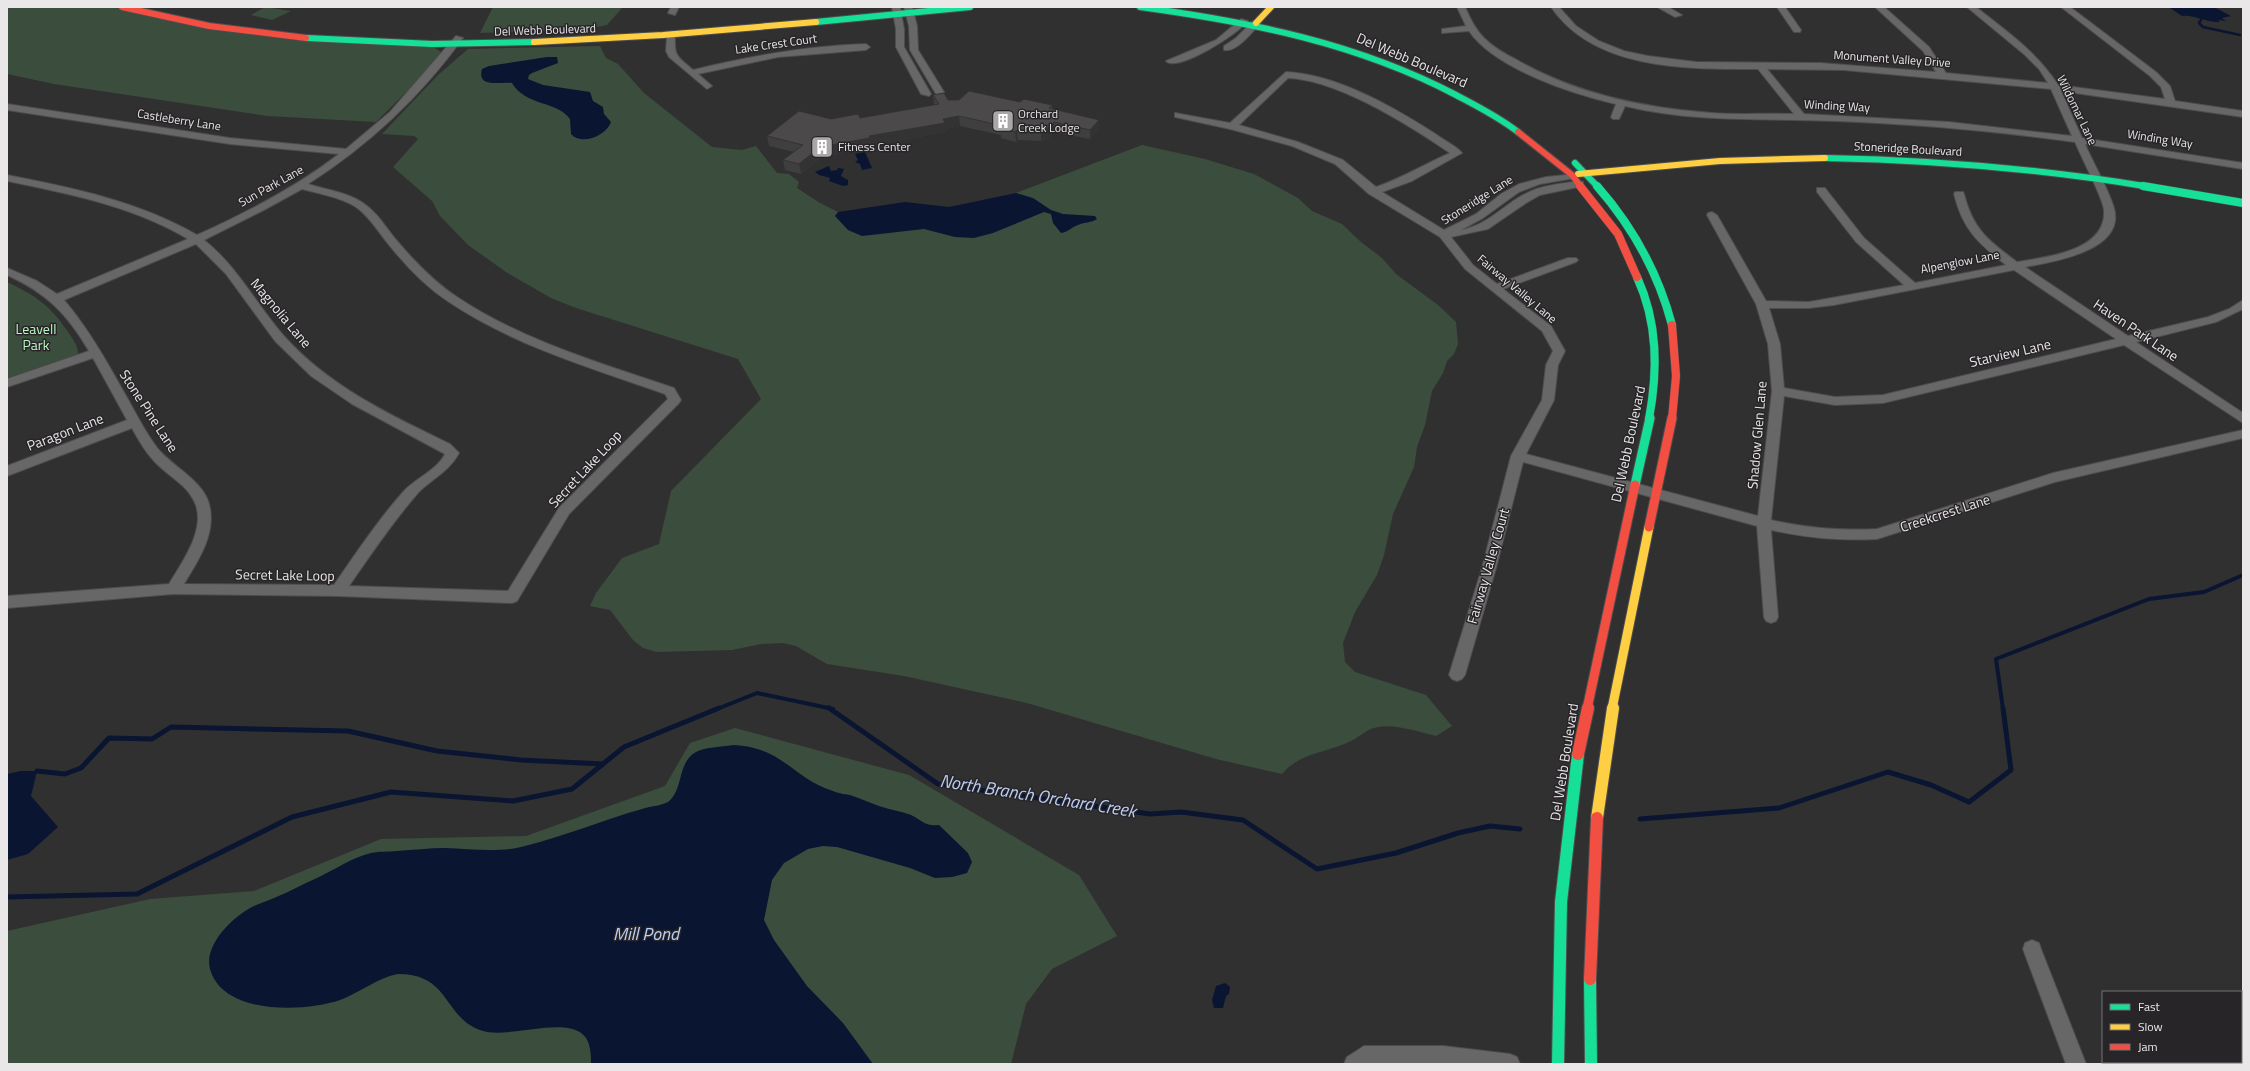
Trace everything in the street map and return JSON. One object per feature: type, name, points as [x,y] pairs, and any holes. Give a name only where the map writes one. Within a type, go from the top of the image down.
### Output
[{"type":"street","name":"Del Webb Boulevard","points":[[122,7],[188,22],[258,33],[340,40],[550,43],[671,35],[896,10]]},
{"type":"street","name":"Del Webb Boulevard","points":[[154,7],[198,16],[274,28],[456,42],[627,33],[908,9],[970,7]]},
{"type":"street","name":"Del Webb Boulevard","points":[[1140,7],[1247,19]]},
{"type":"street","name":"Del Webb Boulevard","points":[[1195,7],[1352,42],[1426,70]]},
{"type":"street","points":[[1170,61],[1203,51],[1221,42],[1258,7]]},
{"type":"street","points":[[1182,66],[1232,46],[1271,7]]},
{"type":"street","name":"Winding Way","points":[[1461,7],[1472,28],[1480,39],[1517,65],[1565,86],[1621,103],[1667,111],[1713,116],[1801,116],[1948,125],[2078,140],[2243,166]]},
{"type":"street","name":"Monument Valley Drive","points":[[1555,7],[1562,19],[1574,30],[1619,51],[1671,62],[1842,67],[1943,75],[2055,87],[2171,102],[2243,114]]},
{"type":"street","points":[[1661,7],[1678,15]]},
{"type":"street","points":[[1781,7],[1797,30]]},
{"type":"street","points":[[1879,7],[1926,49],[1943,75]]},
{"type":"street","name":"Wildomar Lane","points":[[1971,7],[2028,53],[2042,67],[2055,87],[2098,182]]},
{"type":"street","points":[[2065,7],[2153,74],[2164,86],[2171,102]]},
{"type":"street","points":[[908,9],[913,26],[914,50],[939,92]]},
{"type":"street","points":[[896,10],[900,29],[900,47],[926,94]]},
{"type":"street","name":"Del Webb Boulevard","points":[[1258,21],[1345,47],[1426,78],[1467,99],[1505,122],[1539,147],[1579,184],[1600,208],[1622,241],[1642,285],[1652,321],[1656,363],[1654,396],[1645,490],[1601,783],[1595,838],[1589,947],[1592,1064]]},
{"type":"street","points":[[1445,31],[1472,28]]},
{"type":"street","points":[[671,35],[670,51],[673,57],[707,86]]},
{"type":"street","name":"Sun Park Lane","points":[[56,299],[197,240],[302,185],[368,137],[395,111],[456,42]]},
{"type":"street","name":"Lake Crest Court","points":[[691,73],[731,62],[774,54],[817,49],[866,47]]},
{"type":"street","points":[[1759,64],[1801,116]]},
{"type":"street","points":[[1232,126],[1286,76],[1302,75],[1382,106],[1412,122],[1457,153],[1427,167],[1408,179],[1373,192]]},
{"type":"street","name":"Del Webb Boulevard","points":[[1469,91],[1515,118]]},
{"type":"street","points":[[1616,117],[1621,103]]},
{"type":"street","name":"Castleberry Lane","points":[[7,107],[230,141],[347,152]]},
{"type":"street","name":"Fairway Valley Lane","points":[[1178,115],[1232,126],[1295,144],[1339,162],[1373,192],[1422,224],[1444,235],[1469,267],[1547,329],[1560,351],[1552,365],[1548,400],[1518,456]]},
{"type":"street","name":"Del Webb Boulevard","points":[[1558,1064],[1561,902],[1575,767],[1645,490],[1670,427],[1675,384],[1672,330],[1660,286],[1639,240],[1615,206],[1595,182],[1566,156]]},
{"type":"street","name":"Stoneridge Boulevard","points":[[1570,176],[1698,161],[1782,158],[1859,158],[1957,162],[2243,203]]},
{"type":"street","name":"Stoneridge Boulevard","points":[[1579,184],[1705,169],[1831,165],[1963,171],[2098,182],[2243,210]]},
{"type":"street","name":"Stoneridge Lane","points":[[1444,235],[1457,225],[1484,214],[1507,194],[1520,187],[1537,182],[1570,176]]},
{"type":"street","name":"Magnolia Lane","points":[[7,178],[91,195],[114,202],[172,225],[197,240],[218,259],[280,339],[309,368],[337,390],[383,418],[445,447],[452,453],[450,460],[421,481],[390,515],[338,591]]},
{"type":"street","name":"Alpenglow Lane","points":[[1762,304],[1809,305],[2056,258],[2079,250],[2095,242],[2105,231],[2110,220],[2109,209],[2098,182]]},
{"type":"street","name":"Stoneridge Lane","points":[[1444,235],[1469,233],[1482,228],[1497,220],[1520,201],[1532,194],[1579,184]]},
{"type":"street","name":"Secret Lake Loop","points":[[7,602],[173,589],[338,591],[512,597],[564,511],[675,400],[670,391],[526,340],[481,317],[452,299],[417,270],[392,242],[375,217],[354,202],[302,185]]},
{"type":"street","points":[[1821,190],[1860,240],[1911,285]]},
{"type":"street","name":"Haven Park Lane","points":[[1959,194],[1962,213],[1968,226],[1979,238],[2014,265],[2125,342],[2243,419]]},
{"type":"street","name":"Shadow Glen Lane","points":[[1712,215],[1762,304],[1774,344],[1778,391],[1764,523],[1771,617]]},
{"type":"street","points":[[1495,288],[1572,260]]},
{"type":"street","name":"Stone Pine Lane","points":[[7,272],[26,279],[56,299],[66,309],[96,353],[135,422],[157,457],[191,488],[202,503],[205,519],[195,553],[173,589]]},
{"type":"street","name":"Starview Lane","points":[[1778,391],[1835,401],[1883,399],[2212,320],[2233,311],[2243,303]]},
{"type":"street","points":[[7,384],[96,353]]},
{"type":"street","name":"Paragon Lane","points":[[7,471],[135,422]]},
{"type":"street","name":"Creekcrest Lane","points":[[1518,456],[1764,523],[1809,533],[1846,536],[1877,534],[2054,478],[2243,434]]},
{"type":"street","name":"Fairway Valley Court","points":[[1457,675],[1490,568],[1518,456]]},
{"type":"street","points":[[2032,949],[2076,1064]]},
{"type":"street","points":[[1354,1064],[1364,1056],[1443,1056],[1510,1064]]},
{"type":"green space","points":[[7,7],[112,7],[149,16],[244,33],[432,46],[441,52],[414,84],[376,122],[267,116],[54,84],[7,74]]},
{"type":"green space","points":[[265,7],[291,11],[272,20],[251,15]]},
{"type":"green space","points":[[493,7],[623,7],[607,25],[582,30],[480,33]]},
{"type":"green space","points":[[600,46],[606,58],[618,64],[644,93],[712,147],[742,150],[756,146],[777,173],[789,174],[799,182],[797,188],[820,203],[838,212],[950,215],[1016,193],[1142,145],[1205,159],[1254,174],[1298,198],[1312,211],[1342,224],[1361,242],[1382,258],[1396,274],[1438,305],[1456,322],[1458,344],[1454,354],[1447,361],[1443,373],[1432,391],[1425,425],[1417,447],[1414,467],[1393,514],[1384,555],[1377,575],[1355,612],[1343,643],[1345,662],[1355,672],[1426,695],[1452,726],[1436,736],[1400,727],[1385,726],[1374,728],[1342,745],[1297,761],[1282,774],[1216,759],[1027,703],[904,676],[827,664],[796,646],[783,643],[761,644],[732,650],[657,652],[643,648],[633,640],[610,610],[590,606],[596,593],[622,558],[659,544],[671,491],[761,399],[738,359],[576,308],[551,298],[506,272],[468,245],[440,216],[432,201],[393,167],[418,139],[414,136],[382,134],[438,75],[468,49]]},
{"type":"green space","name":"Leavell Park","points":[[7,282],[42,302],[55,315],[73,340],[78,354],[7,378]]},
{"type":"green space","points":[[735,728],[909,775],[1079,875],[1117,936],[1052,969],[1026,1004],[1011,1064],[7,1064],[7,931],[150,899],[254,891],[381,839],[526,836],[665,786],[690,743]]},
{"type":"water","points":[[2214,7],[2231,16],[2222,18],[2226,21],[2218,20],[2220,22],[2215,22],[2191,16],[2182,16],[2170,8]]},
{"type":"water","points":[[547,57],[557,57],[558,63],[532,73],[529,75],[528,79],[543,85],[590,92],[593,101],[603,107],[604,114],[611,122],[599,135],[587,139],[575,138],[571,134],[570,119],[565,113],[525,96],[512,83],[486,82],[481,75],[482,69],[489,66]]},
{"type":"water","points":[[865,152],[872,168],[862,170],[860,164],[855,162],[858,160],[855,154]]},
{"type":"water","points":[[829,166],[831,171],[837,170],[838,168],[844,169],[841,176],[848,180],[848,185],[843,186],[829,181],[830,178],[819,175],[815,172]]},
{"type":"water","points":[[1016,193],[1033,198],[1051,210],[1063,214],[1095,216],[1097,219],[1061,233],[1053,223],[1051,214],[1044,212],[993,233],[974,238],[955,237],[924,229],[862,236],[848,230],[835,216],[838,212],[905,202],[949,207]]},
{"type":"water","name":"Mill Pond","points":[[733,745],[750,747],[764,751],[776,757],[807,779],[835,792],[853,796],[907,814],[930,825],[939,825],[968,853],[972,862],[967,873],[952,877],[935,878],[910,868],[837,847],[823,846],[808,849],[784,863],[772,880],[764,920],[774,940],[807,986],[843,1023],[873,1064],[591,1064],[588,1041],[578,1031],[567,1028],[553,1027],[494,1033],[483,1031],[470,1025],[460,1017],[438,989],[428,981],[416,976],[399,974],[393,975],[340,1000],[307,1007],[288,1008],[268,1007],[249,1003],[233,996],[219,986],[211,972],[209,962],[215,943],[221,933],[237,917],[254,906],[317,878],[357,857],[377,852],[433,848],[485,850],[506,849],[540,842],[627,813],[668,802],[676,791],[683,769],[690,757],[696,752],[704,749]]},
{"type":"water","points":[[21,771],[37,771],[31,796],[58,827],[28,854],[7,860],[7,774]]},
{"type":"water","points":[[1225,983],[1230,987],[1229,994],[1226,996],[1223,1008],[1214,1008],[1212,1000],[1216,986]]},
{"type":"building","points":[[969,91],[1020,102],[1024,99],[1052,105],[1049,108],[1099,120],[1090,130],[1054,122],[1047,129],[1041,131],[1017,130],[1015,132],[1000,129],[1003,126],[959,116],[943,119],[945,123],[869,136],[870,138],[820,147],[799,164],[783,160],[803,145],[767,136],[799,111],[831,119],[858,114],[860,118],[939,104],[933,95],[944,93],[948,100],[959,100]]},
{"type":"waterway","points":[[2201,20],[2199,23],[2203,27],[2240,35]]},
{"type":"waterway","name":"North Branch Orchard Creek","points":[[2003,709],[1996,659],[2149,599],[2204,592],[2243,575]]},
{"type":"waterway","name":"North Branch Orchard Creek","points":[[717,709],[757,693],[829,708]]},
{"type":"waterway","name":"North Branch Orchard Creek","points":[[603,764],[624,747],[719,708]]},
{"type":"waterway","name":"North Branch Orchard Creek","points":[[829,708],[938,784],[1150,814],[1181,812],[1243,820],[1317,869],[1396,853],[1458,833],[1490,826],[1520,829]]},
{"type":"waterway","name":"North Branch Orchard Creek","points":[[1640,819],[1779,808],[1888,772],[1931,785],[1969,802],[2011,770],[2003,708]]},
{"type":"waterway","points":[[37,771],[65,774],[81,768],[109,738],[152,739],[171,727],[348,731],[437,751],[521,760],[603,764]]},
{"type":"waterway","name":"North Branch Orchard Creek","points":[[7,897],[137,894],[292,817],[391,792],[513,801],[572,789],[603,764]]},
{"type":"traffic: fast","points":[[816,22],[970,7]]},
{"type":"traffic: fast","points":[[1140,7],[1268,28],[1351,50],[1431,82],[1495,116],[1518,132]]},
{"type":"traffic: fast","points":[[306,38],[432,44],[534,42]]},
{"type":"traffic: fast","points":[[1825,158],[1930,161],[1983,165],[2087,177],[2243,203]]},
{"type":"traffic: fast","points":[[1575,163],[1608,198],[1636,237],[1648,257],[1658,279],[1672,325]]},
{"type":"traffic: fast","points":[[1635,485],[1650,418],[1655,373],[1653,328],[1646,298],[1637,277]]},
{"type":"traffic: fast","points":[[1558,1064],[1561,902],[1578,754]]},
{"type":"traffic: fast","points":[[1590,979],[1591,1064]]},
{"type":"traffic: slow","points":[[1256,23],[1271,7]]},
{"type":"traffic: slow","points":[[534,42],[663,35],[816,22]]},
{"type":"traffic: slow","points":[[1578,174],[1720,161],[1825,158]]},
{"type":"traffic: slow","points":[[1597,818],[1613,705],[1649,527]]},
{"type":"traffic: jam","points":[[122,7],[209,26],[306,38]]},
{"type":"traffic: jam","points":[[1518,132],[1572,175],[1618,234],[1637,277]]},
{"type":"traffic: jam","points":[[1649,527],[1671,427],[1674,401],[1676,376],[1672,325]]},
{"type":"traffic: jam","points":[[1578,754],[1635,485]]},
{"type":"traffic: jam","points":[[1590,979],[1592,899],[1597,818]]},
{"type":"place","name":"Orchard Creek Lodge","points":[[1003,121]]},
{"type":"place","name":"Fitness Center","points":[[822,147]]}]
